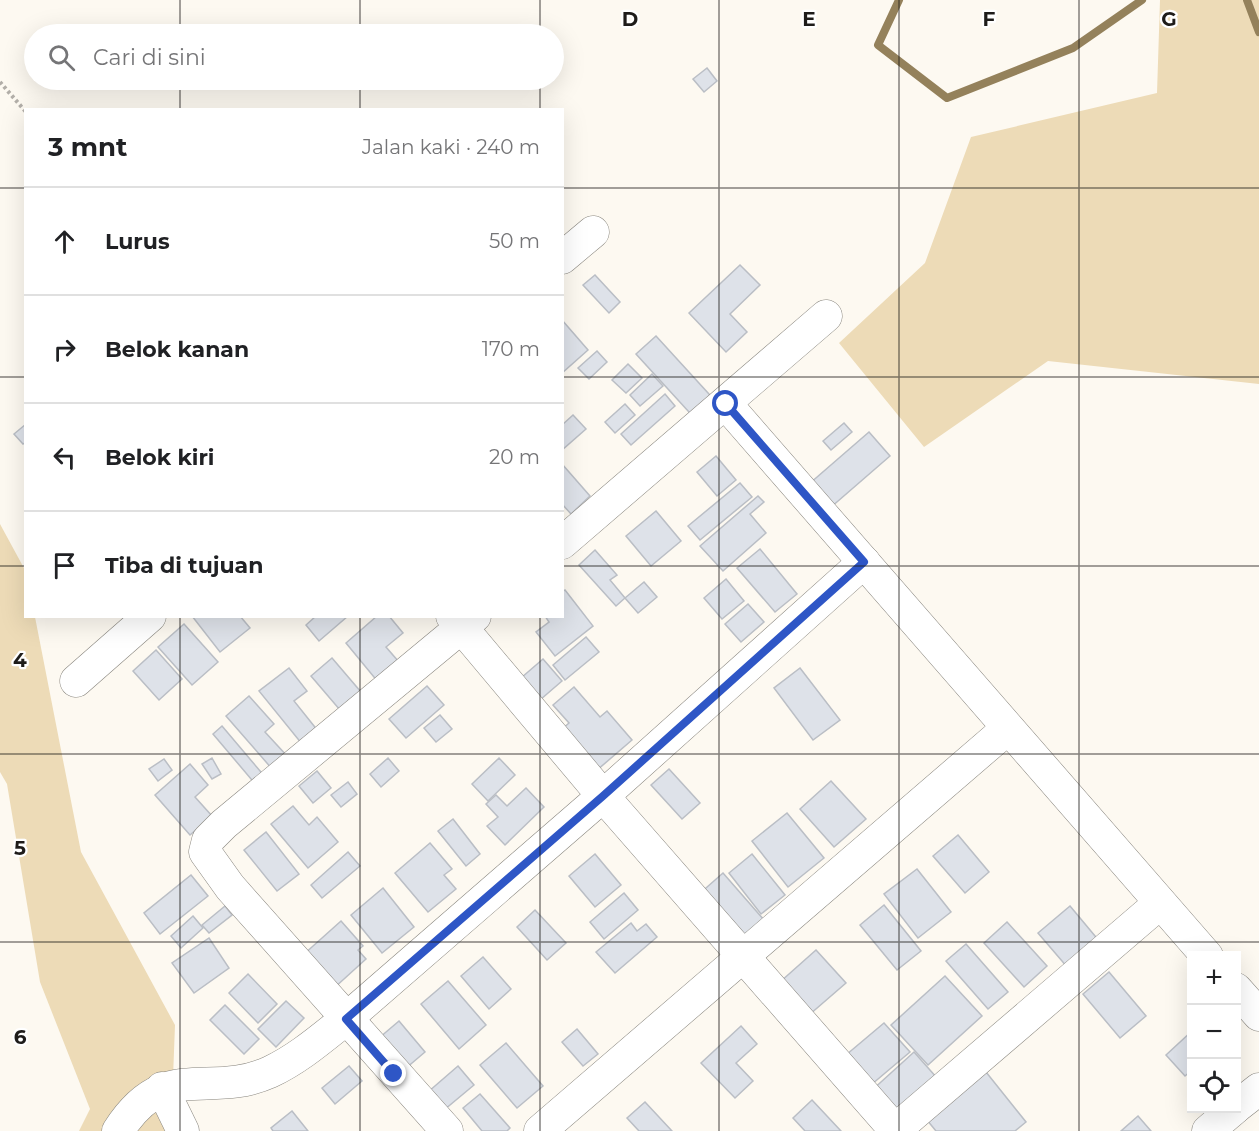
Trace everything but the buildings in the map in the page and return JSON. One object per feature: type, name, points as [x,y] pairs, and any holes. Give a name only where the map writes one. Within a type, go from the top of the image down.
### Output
[{"type":"street","points":[[564,256],[593,232]]},
{"type":"street","points":[[564,541],[826,316]]},
{"type":"street","points":[[726,404],[1203,951]]},
{"type":"street","points":[[118,1131],[141,1101],[162,1088],[236,1080],[268,1073],[304,1052],[346,1019],[603,796],[864,562]]},
{"type":"street","points":[[76,681],[148,618]]},
{"type":"street","points":[[447,1131],[230,887],[205,852],[208,840],[463,620],[603,796],[895,1131],[1160,903]]},
{"type":"street","points":[[540,1131],[1007,729]]},
{"type":"street","points":[[1241,994],[1259,1015]]},
{"type":"street","points":[[162,1088],[183,1131]]},
{"type":"street","points":[[1241,1104],[1259,1089]]},
{"type":"street","points":[[1208,1131],[1230,1113]]},
{"type":"path","points":[[0,82],[24,110]]},
{"type":"shaded area","points":[[1160,0],[1259,0],[1259,384],[1048,361],[924,447],[839,343],[925,263],[971,137],[1157,93]]},
{"type":"shaded area","points":[[0,524],[24,568],[24,618],[35,618],[81,852],[175,1025],[171,1131],[79,1131],[90,1109],[40,982],[7,784],[0,772]]},
{"type":"waterway","points":[[899,0],[878,45],[947,98],[1073,48],[1142,0]]},
{"type":"waterway","points":[[1247,0],[1259,32]]},
{"type":"route","points":[[394,1074],[346,1019],[603,796],[864,562],[726,404]]}]
